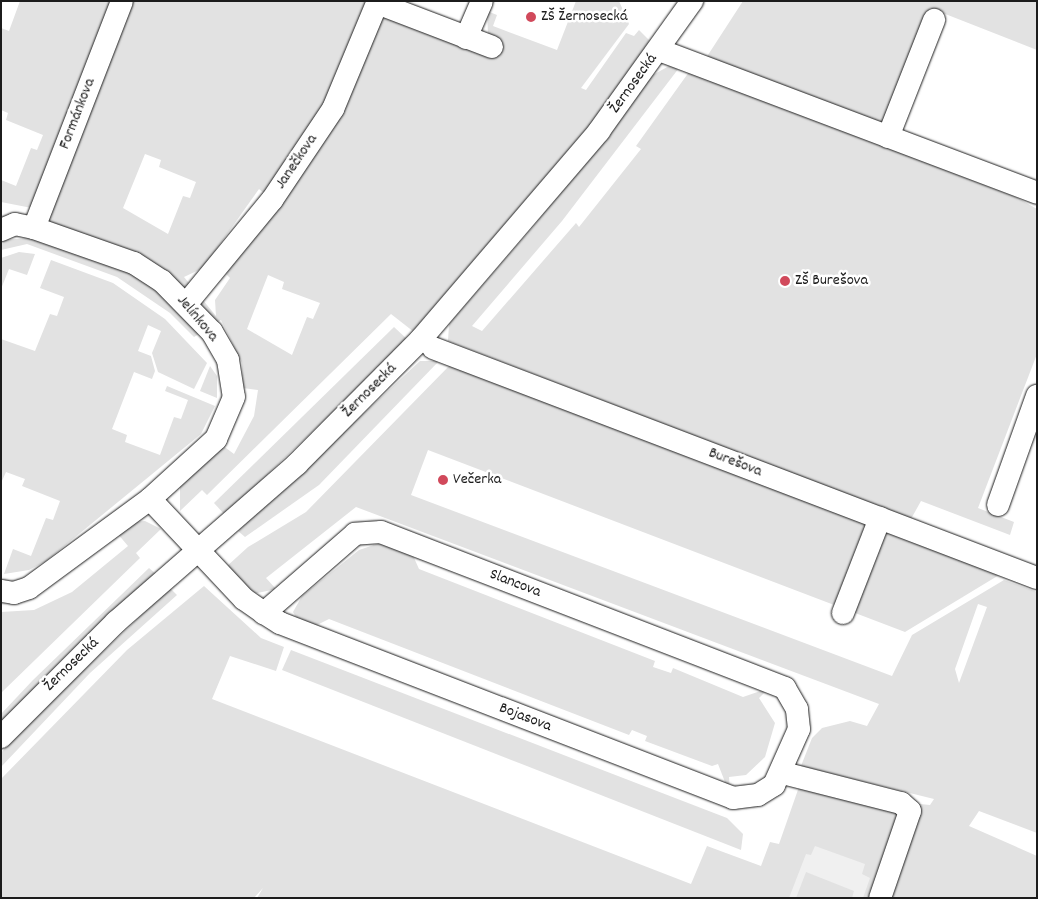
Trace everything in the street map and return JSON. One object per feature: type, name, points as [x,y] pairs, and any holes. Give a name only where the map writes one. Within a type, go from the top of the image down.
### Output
[{"type":"street","name":"Formánkova","points":[[34,228],[122,1]]},
{"type":"street","points":[[466,38],[482,1]]},
{"type":"street","name":"Žernosecká","points":[[1,737],[58,677],[297,464],[421,339],[600,131],[692,1]]},
{"type":"street","name":"Janečkova","points":[[187,303],[272,200],[333,109],[377,2],[492,47]]},
{"type":"street","points":[[888,137],[934,20]]},
{"type":"street","points":[[659,50],[1037,194]]},
{"type":"street","name":"Jelínkova","points":[[1,230],[15,224],[34,228],[134,263],[187,303],[212,332],[228,360],[234,397],[216,439],[150,499],[29,588],[14,593],[1,591]]},
{"type":"street","name":"Burešova","points":[[433,348],[1037,578]]},
{"type":"street","points":[[998,505],[1037,396]]},
{"type":"street","points":[[150,499],[198,551]]},
{"type":"street","points":[[843,613],[880,518]]},
{"type":"street","name":"Slancova","points":[[264,613],[355,534],[382,532],[785,688]]},
{"type":"street","name":"Bojasova","points":[[198,551],[244,599],[280,623],[733,798],[758,795],[783,773],[799,729],[797,709],[785,688]]},
{"type":"street","points":[[783,773],[901,803],[910,811],[880,898]]},
{"type":"shaded area","points":[[20,1],[377,1],[488,35],[487,11],[497,15],[493,26],[557,50],[576,1],[619,1],[629,24],[581,88],[586,90],[626,33],[634,36],[639,30],[659,50],[414,332],[391,314],[207,495],[202,490],[180,511],[180,485],[222,445],[234,454],[254,416],[258,390],[243,388],[242,363],[221,320],[194,337],[170,313],[117,277],[27,244],[1,250],[3,240],[29,238],[42,210],[1,202],[1,180],[16,186],[31,148],[37,150],[43,135],[6,120],[8,113],[1,110],[1,28],[9,31]],"holes":[[[145,154],[161,160],[159,167],[196,182],[190,198],[183,196],[168,234],[123,208]],[[259,189],[277,204],[226,274],[230,278],[215,300],[216,316],[184,277],[203,268]],[[268,275],[284,282],[282,289],[320,303],[313,319],[307,317],[292,355],[247,329]]]},
{"type":"shaded area","points":[[743,1],[1037,1],[1037,50],[930,8],[884,123],[706,58]]},
{"type":"shaded area","name":"ZŠ Burešova","points":[[669,66],[679,68],[562,221],[472,326],[482,331],[576,223],[579,227],[641,149],[636,146],[689,72],[1016,197],[1037,209],[1037,354],[978,508],[1014,522],[1010,535],[921,501],[911,519],[448,341],[449,324],[533,227],[651,76]]},
{"type":"shaded area","points":[[19,252],[35,254],[27,275],[9,269],[1,289],[1,258]]},
{"type":"shaded area","points":[[51,260],[113,283],[165,319],[207,363],[194,389],[158,372],[152,353],[161,331],[148,325],[138,351],[151,356],[155,371],[152,379],[134,372],[112,429],[127,435],[125,442],[160,455],[174,417],[181,419],[188,400],[165,391],[167,386],[215,406],[201,434],[46,561],[29,570],[4,574],[13,549],[31,556],[46,518],[53,520],[60,501],[22,486],[25,479],[6,472],[1,483],[1,339],[35,351],[50,314],[57,316],[64,297],[40,288]]},
{"type":"shaded area","points":[[394,327],[408,340],[225,515],[214,503]]},
{"type":"shaded area","points":[[420,361],[439,361],[319,485],[245,537],[238,531]]},
{"type":"shaded area","points":[[450,365],[1004,572],[905,632],[428,450],[411,495],[892,676],[912,635],[1004,580],[1037,592],[1037,833],[979,811],[969,826],[1037,856],[1037,898],[886,898],[920,804],[930,805],[934,799],[801,766],[812,738],[822,728],[850,721],[867,726],[879,704],[356,507],[266,578],[276,589],[253,594],[226,567],[248,547],[306,512]],"holes":[[[978,604],[987,607],[959,683],[955,669]]]},
{"type":"shaded area","points":[[210,366],[217,376],[217,398],[200,391]]},
{"type":"shaded area","points":[[145,521],[161,529],[136,553],[140,558],[1,693],[1,612],[34,610],[72,592],[128,546],[117,533],[134,522]]},
{"type":"shaded area","points":[[380,543],[411,551],[419,569],[655,661],[653,667],[671,673],[673,668],[743,697],[769,688],[759,698],[775,723],[765,757],[746,775],[729,777],[730,790],[720,785],[725,782],[718,764],[712,766],[645,741],[647,736],[632,730],[629,735],[329,619],[309,629],[300,624],[293,612],[302,596],[359,550]]},
{"type":"shaded area","points":[[149,568],[156,574],[67,655],[1,723],[1,714],[33,680]]},
{"type":"shaded area","points":[[204,586],[261,638],[284,647],[276,671],[230,656],[212,699],[691,884],[707,846],[761,866],[770,842],[779,844],[800,784],[899,810],[873,898],[863,898],[870,878],[862,874],[865,864],[815,846],[811,855],[806,854],[789,898],[257,898],[263,888],[254,898],[1,898],[1,779],[127,650]]},
{"type":"shaded area","points":[[170,588],[177,595],[90,673],[1,767],[1,753],[19,732]]},
{"type":"shaded area","points":[[291,650],[727,818],[743,834],[741,850],[282,670]]},
{"type":"shaded area","points":[[826,806],[955,898],[765,898]]},
{"type":"shaded area","points":[[806,872],[854,891],[852,898],[796,898]]},
{"type":"place","name":"ZŠ Žernosecká","points":[[531,17]]},
{"type":"place","name":"ZŠ Burešova","points":[[785,281]]},
{"type":"place","name":"Večerka","points":[[443,480]]}]
